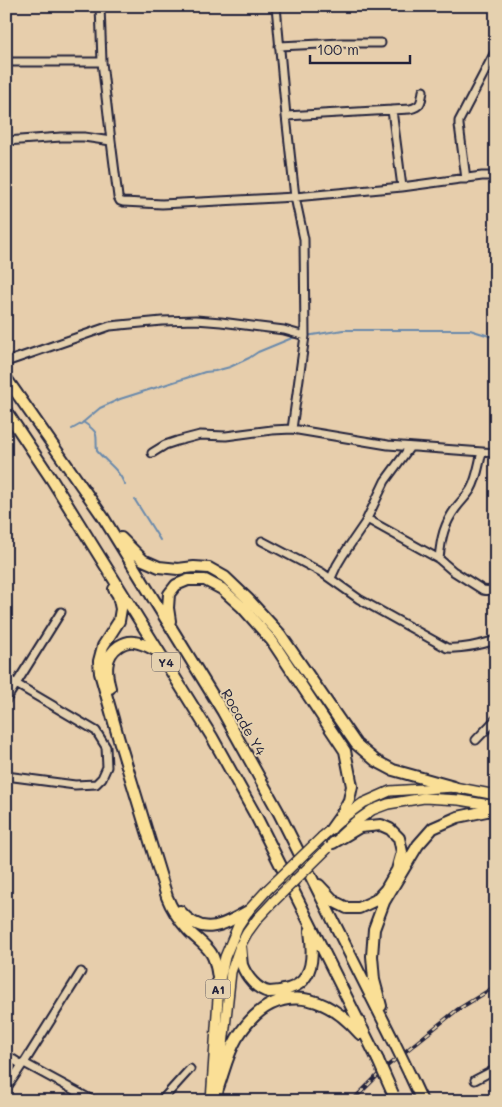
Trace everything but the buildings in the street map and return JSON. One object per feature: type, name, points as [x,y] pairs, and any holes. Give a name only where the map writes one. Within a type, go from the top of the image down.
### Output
[{"type":"highway","name":"Rocade Y4","points":[[6,378],[103,517],[223,712],[312,877],[422,1101]]},
{"type":"highway","name":"Y4","points":[[6,411],[52,480],[212,737],[252,810],[309,922],[395,1097]]},
{"type":"highway","points":[[103,517],[125,543],[143,560],[159,567],[178,569],[209,568],[225,577],[280,634],[356,744],[376,760],[393,770],[454,787]]},
{"type":"highway","points":[[88,539],[118,595],[121,609],[118,621],[103,646],[99,661],[100,673],[119,740],[170,903],[176,915],[185,926],[212,954],[219,984]]},
{"type":"highway","points":[[171,626],[168,608],[169,594],[176,585],[188,580],[205,580],[222,589],[242,607],[272,641],[345,752],[352,786],[349,800],[331,828]]},
{"type":"highway","points":[[160,653],[142,643],[132,641],[125,643],[111,652],[107,671],[109,685],[170,889],[178,910],[186,918],[199,926],[217,926],[248,911]]},
{"type":"highway","points":[[388,1029],[374,980],[372,956],[374,929],[384,902],[418,845],[433,828],[458,817],[496,807]]},
{"type":"highway","points":[[312,877],[335,902],[347,908],[359,908],[376,900],[386,889],[397,870],[402,852],[399,838],[390,829],[381,825],[360,826],[330,846]]},
{"type":"highway","points":[[240,946],[242,966],[249,978],[257,986],[268,992],[283,991],[296,986],[307,976],[311,963],[312,946],[309,922]]},
{"type":"highway","points":[[218,1088],[229,1054],[238,1037],[254,1017],[271,1004],[283,999],[301,998],[335,1010],[352,1024],[371,1046]]},
{"type":"main road","name":"A1","points":[[211,1101],[219,984],[225,958],[238,926],[248,911],[267,890],[331,828],[363,803],[390,791],[454,787],[496,795]]},
{"type":"main road","name":"A1","points":[[218,1101],[231,972],[240,946],[247,933],[274,900],[355,822],[372,810],[388,804],[424,798],[458,800],[496,807]]},
{"type":"street","points":[[100,6],[102,62],[120,201],[162,204],[295,197],[496,176]]},
{"type":"street","points":[[276,6],[295,197],[304,239],[304,336],[292,429]]},
{"type":"street","points":[[279,46],[342,43],[381,44]]},
{"type":"street","points":[[466,179],[459,122],[496,50]]},
{"type":"street","points":[[6,62],[102,62]]},
{"type":"street","points":[[286,116],[417,107],[421,103],[423,91]]},
{"type":"street","points":[[392,110],[402,187]]},
{"type":"street","points":[[6,141],[84,137],[111,141]]},
{"type":"street","points":[[6,362],[110,326],[162,320],[221,322],[284,330],[304,336]]},
{"type":"street","points":[[152,453],[165,445],[200,435],[226,436],[292,429],[388,445],[496,452]]},
{"type":"street","points":[[331,578],[366,519],[385,481],[410,447]]},
{"type":"street","points":[[439,559],[444,530],[474,483],[482,452]]},
{"type":"street","points":[[366,519],[439,559],[453,571],[483,590],[489,591],[496,586]]},
{"type":"street","points":[[262,541],[309,565],[331,578],[359,599],[447,648],[457,649],[496,640]]},
{"type":"street","points":[[6,700],[61,612]]},
{"type":"street","points":[[6,678],[96,731],[106,747],[107,767],[102,778],[96,784],[75,786],[6,776]]},
{"type":"street","points":[[476,740],[496,719]]},
{"type":"street","points":[[6,1089],[81,972]]},
{"type":"street","points":[[6,1055],[94,1101]]},
{"type":"street","points":[[161,1101],[190,1069]]},
{"type":"street","points":[[475,1080],[496,1069]]},
{"type":"waterway","points":[[306,336],[343,330],[470,330],[496,338]]},
{"type":"waterway","points":[[72,429],[100,408],[120,399],[205,372],[230,367],[258,352],[299,337]]},
{"type":"waterway","points":[[83,422],[95,432],[97,451],[116,470],[125,485]]},
{"type":"waterway","points":[[135,500],[160,540]]},
{"type":"railway","points":[[352,1101],[386,1067],[457,1010],[496,986]]}]
